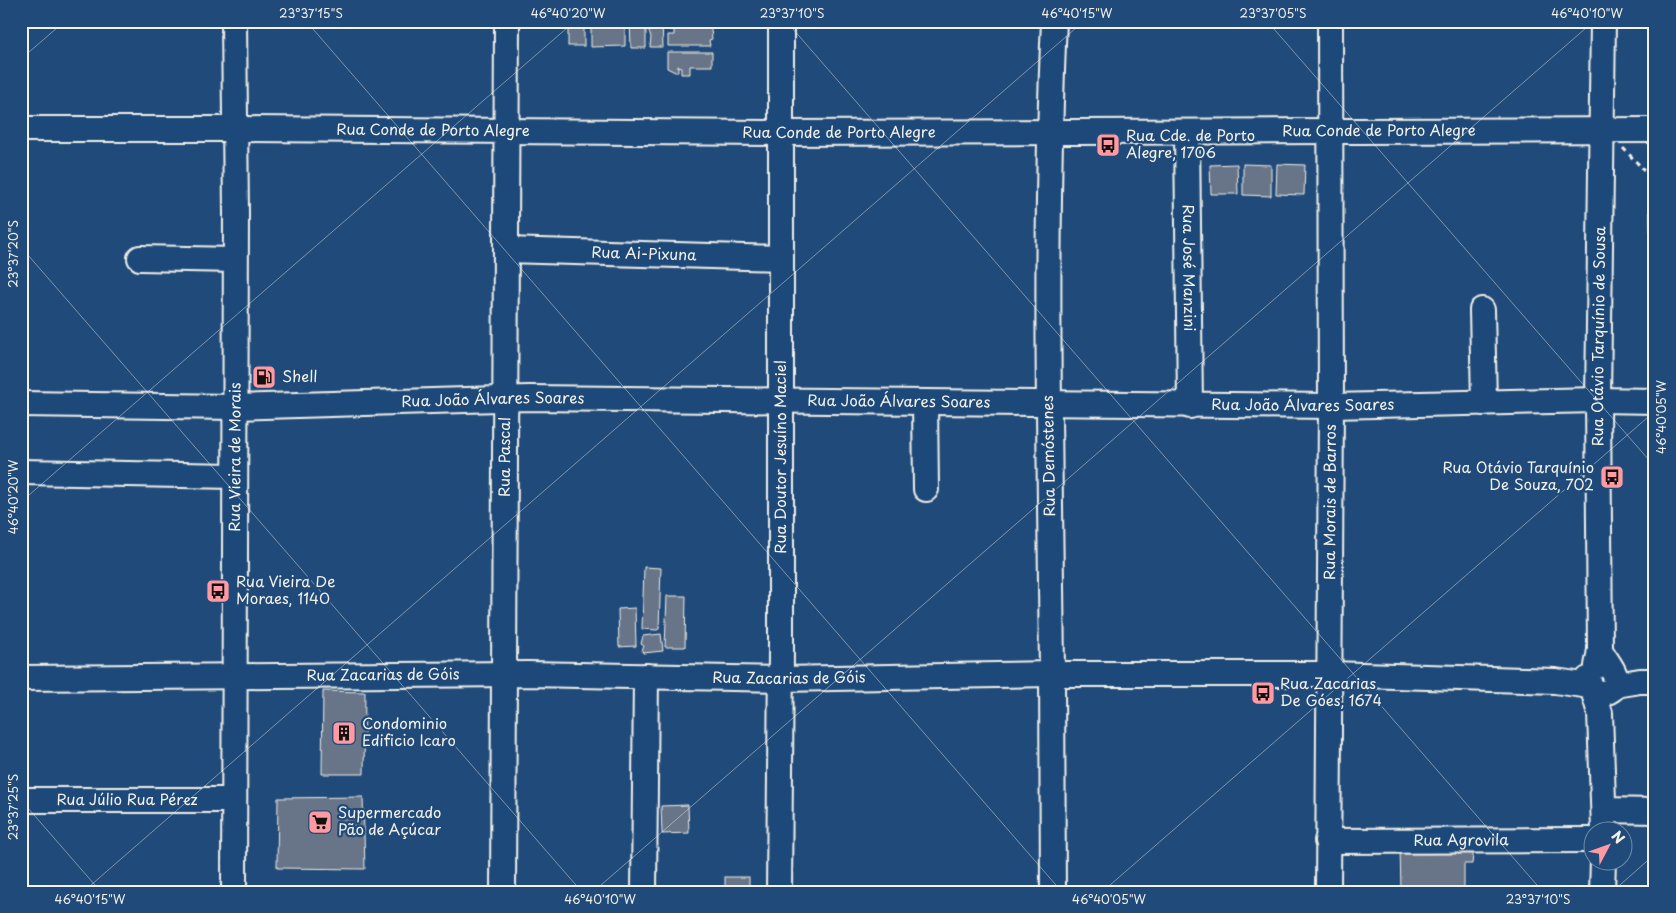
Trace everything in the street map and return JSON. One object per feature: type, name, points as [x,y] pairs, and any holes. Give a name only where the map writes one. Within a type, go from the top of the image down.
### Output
[{"type":"street","name":"Rua Vieira de Morais","points":[[234,21],[234,892]]},
{"type":"street","name":"Rua Pascal","points":[[503,892],[505,675],[504,399],[508,21]]},
{"type":"street","name":"Rua Doutor Jesuíno Maciel","points":[[778,892],[781,679],[782,21]]},
{"type":"street","name":"Rua Demóstenes","points":[[1053,892],[1048,405],[1049,132],[1054,21]]},
{"type":"street","name":"Rua Morais de Barros","points":[[1328,892],[1331,406],[1330,21]]},
{"type":"street","name":"Rua Otávio Tarquínio de Sousa","points":[[1603,21],[1598,400],[1604,820]]},
{"type":"street","name":"Rua Conde de Porto Alegre","points":[[21,129],[235,128],[508,132],[782,133],[1655,130]]},
{"type":"street","name":"Rua José Manzini","points":[[1187,132],[1190,406]]},
{"type":"street","name":"Rua Ai-Pixuna","points":[[506,250],[781,258]]},
{"type":"street","points":[[140,258],[235,260]]},
{"type":"street","points":[[1482,310],[1484,403]]},
{"type":"street","name":"Rua João Álvares Soares","points":[[21,404],[235,407],[504,399],[1331,406],[1598,400],[1655,401]]},
{"type":"street","points":[[925,403],[926,489]]},
{"type":"street","points":[[21,472],[235,476]]},
{"type":"street","name":"Rua Zacarias de Góis","points":[[21,678],[528,674],[781,679],[1052,674],[1330,674],[1555,681],[1602,679],[1648,681]]},
{"type":"street","points":[[644,892],[646,676]]},
{"type":"street","name":"Rua Júlio Rua Pérez","points":[[21,800],[234,800]]},
{"type":"street","points":[[1604,820],[1655,810]]},
{"type":"street","name":"Rua Agrovila","points":[[1328,841],[1584,840]]},
{"type":"street","points":[[1602,892],[1603,870]]},
{"type":"building","points":[[568,21],[584,21],[584,46],[568,46]]},
{"type":"building","points":[[591,21],[625,21],[625,46],[591,47]]},
{"type":"building","points":[[630,21],[646,21],[646,48],[631,48]]},
{"type":"building","points":[[649,21],[662,21],[663,47],[650,47]]},
{"type":"building","points":[[668,21],[710,21],[712,39],[709,40],[710,46],[668,46],[668,35],[674,35],[674,30],[668,30]]},
{"type":"building","points":[[667,52],[712,52],[712,66],[690,66],[690,74],[681,74],[681,67],[678,66],[678,72],[667,68]]},
{"type":"building","points":[[1237,164],[1238,194],[1211,194],[1210,165]]},
{"type":"building","points":[[1243,164],[1271,165],[1271,196],[1243,195]]},
{"type":"building","points":[[1277,164],[1305,165],[1304,195],[1276,194]]},
{"type":"building","points":[[1649,174],[1655,174],[1655,231],[1650,231]]},
{"type":"building","points":[[644,567],[661,568],[659,629],[657,630],[642,629]]},
{"type":"building","points":[[667,596],[686,596],[685,647],[665,647]]},
{"type":"building","points":[[635,608],[636,646],[619,647],[618,609]]},
{"type":"building","points":[[661,634],[663,651],[643,653],[644,646],[641,644],[643,636]]},
{"type":"building","name":"Condominio Edificio Icaro","points":[[323,691],[365,692],[364,774],[322,774]]},
{"type":"building","name":"Supermercado Pão de Açúcar","points":[[363,797],[365,869],[277,868],[278,798]]},
{"type":"building","points":[[688,805],[689,833],[662,834],[661,806]]},
{"type":"building","points":[[1400,847],[1474,847],[1472,864],[1464,864],[1464,892],[1401,892]]},
{"type":"building","points":[[725,877],[749,877],[749,888],[725,888]]},
{"type":"place","name":"Rua Cde. de Porto Alegre, 1706","points":[[1108,145]]},
{"type":"place","name":"Shell","points":[[264,377]]},
{"type":"place","name":"Rua Otávio Tarquínio De Souza, 702","points":[[1612,477]]},
{"type":"place","name":"Rua Vieira De Moraes, 1140","points":[[218,591]]},
{"type":"place","name":"Rua Zacarias De Góes, 1674","points":[[1263,693]]},
{"type":"place","name":"Condominio Edificio Icaro","points":[[344,733]]},
{"type":"place","name":"Supermercado Pão de Açúcar","points":[[320,822]]}]
